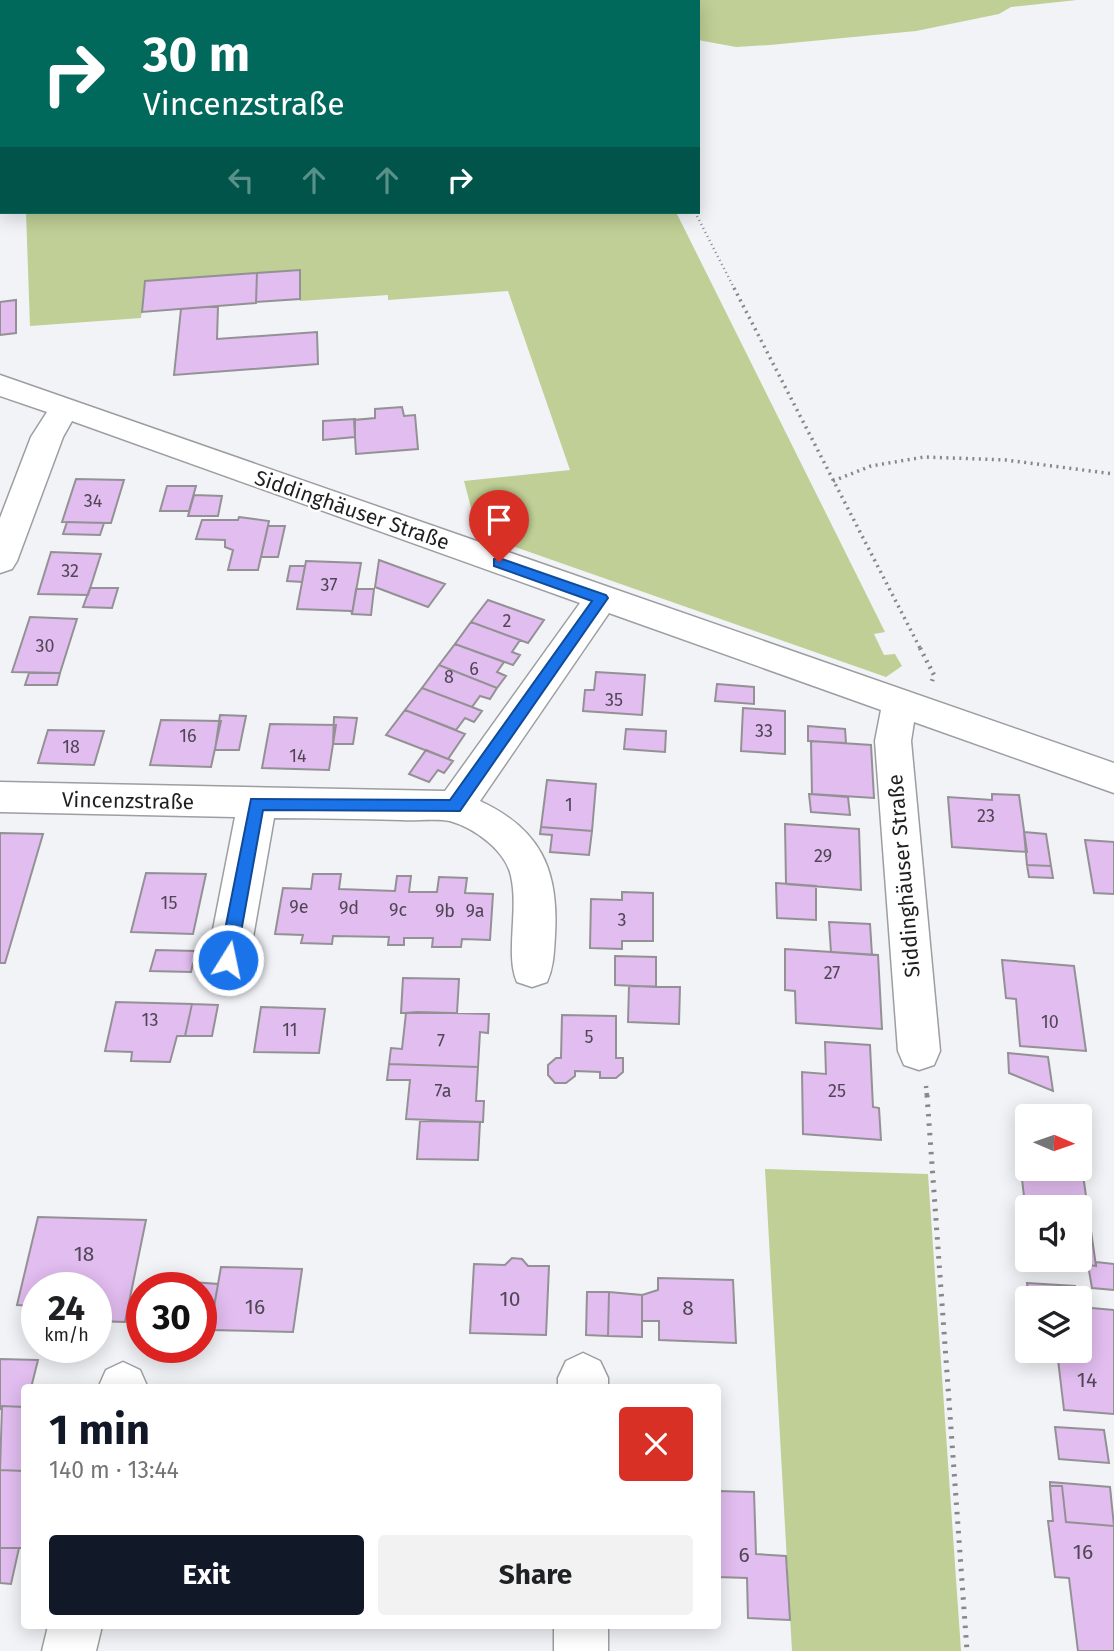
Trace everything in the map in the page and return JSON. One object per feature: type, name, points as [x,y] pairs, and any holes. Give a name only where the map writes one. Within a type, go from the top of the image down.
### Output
[{"type":"street","name":"Siddinghäuser Straße","points":[[0,385],[1114,778]]},
{"type":"street","points":[[0,561],[47,437],[65,409]]},
{"type":"street","points":[[455,806],[601,598]]},
{"type":"street","name":"Siddinghäuser Straße","points":[[912,706],[896,718],[893,741],[919,1051]]},
{"type":"street","name":"Vincenzstraße","points":[[0,797],[455,806],[495,826],[519,848],[532,872],[536,899],[532,969]]},
{"type":"street","points":[[228,960],[257,804]]},
{"type":"street","points":[[69,1651],[74,1629]]},
{"type":"street","points":[[581,1629],[581,1651]]},
{"type":"path","points":[[696,214],[934,675],[912,706]]},
{"type":"path","points":[[833,481],[848,479],[868,467],[900,460],[940,457],[1114,474]]},
{"type":"path","points":[[919,1051],[926,1089],[967,1651]]},
{"type":"green space","points":[[700,0],[1077,0],[1011,7],[999,14],[916,31],[736,47],[700,40]]},
{"type":"green space","points":[[26,214],[677,214],[885,632],[874,634],[884,655],[895,654],[902,666],[886,677],[478,534],[464,481],[570,470],[508,291],[388,300],[388,295],[300,301],[299,270],[145,281],[141,318],[30,326]]},
{"type":"green space","points":[[765,1169],[928,1174],[961,1651],[792,1651]]},
{"type":"building","points":[[300,270],[300,299],[256,302],[257,273]]},
{"type":"building","points":[[257,273],[256,303],[142,312],[145,281]]},
{"type":"building","points":[[16,300],[16,333],[0,335],[0,302]]},
{"type":"building","points":[[218,306],[217,339],[317,332],[318,364],[174,375],[181,309]]},
{"type":"building","points":[[402,407],[404,416],[415,415],[418,449],[356,454],[354,420],[375,418],[375,409]]},
{"type":"building","points":[[355,419],[355,437],[323,440],[323,421]]},
{"type":"building","points":[[76,479],[124,480],[111,523],[62,522]]},
{"type":"building","points":[[167,486],[196,486],[189,511],[160,511]]},
{"type":"building","points":[[194,495],[222,496],[218,516],[188,516]]},
{"type":"building","points":[[239,517],[269,521],[258,570],[228,570],[233,550],[225,547],[225,540],[196,539],[202,520],[238,520]]},
{"type":"building","points":[[67,522],[104,523],[100,535],[63,534]]},
{"type":"building","points":[[268,526],[285,526],[278,557],[261,557]]},
{"type":"building","points":[[51,552],[101,554],[88,595],[38,594]]},
{"type":"building","points":[[379,560],[445,584],[428,607],[375,587]]},
{"type":"building","points":[[306,561],[361,563],[352,614],[351,611],[297,609]]},
{"type":"building","points":[[290,566],[305,566],[302,582],[287,581]]},
{"type":"building","points":[[90,588],[118,588],[112,608],[83,607]]},
{"type":"building","points":[[356,589],[374,589],[371,615],[352,614]]},
{"type":"building","points":[[488,600],[544,620],[528,643],[471,622]]},
{"type":"building","points":[[30,617],[77,619],[60,673],[12,672]]},
{"type":"building","points":[[471,622],[520,640],[512,652],[520,655],[513,665],[455,644]]},
{"type":"building","points":[[455,644],[504,662],[497,672],[506,676],[497,688],[439,665]]},
{"type":"building","points":[[439,665],[497,688],[490,699],[480,696],[472,707],[422,688]]},
{"type":"building","points":[[596,672],[645,675],[642,715],[583,711],[585,690],[594,690]]},
{"type":"building","points":[[29,673],[60,673],[57,685],[25,685]]},
{"type":"building","points":[[717,684],[754,687],[754,704],[715,701]]},
{"type":"building","points":[[422,688],[482,711],[474,722],[465,718],[456,730],[405,710]]},
{"type":"building","points":[[743,708],[785,711],[785,754],[741,751]]},
{"type":"building","points":[[405,710],[465,734],[448,759],[386,735]]},
{"type":"building","points":[[220,715],[246,716],[239,750],[215,750]]},
{"type":"building","points":[[334,717],[357,718],[353,744],[333,744]]},
{"type":"building","points":[[161,720],[221,721],[211,767],[150,765]]},
{"type":"building","points":[[270,724],[336,725],[329,770],[262,768]]},
{"type":"building","points":[[808,726],[845,729],[846,743],[808,741]]},
{"type":"building","points":[[626,729],[666,731],[665,752],[624,749]]},
{"type":"building","points":[[48,730],[104,731],[94,765],[38,763]]},
{"type":"building","points":[[811,741],[871,745],[874,798],[812,794]]},
{"type":"building","points":[[426,750],[453,761],[444,773],[438,770],[429,782],[409,774]]},
{"type":"building","points":[[547,780],[596,784],[592,831],[541,827]]},
{"type":"building","points":[[809,794],[848,797],[850,815],[811,812]]},
{"type":"building","points":[[992,794],[1019,795],[1027,852],[952,847],[948,797],[992,800]]},
{"type":"building","points":[[785,824],[859,829],[861,890],[786,884]]},
{"type":"building","points":[[541,827],[592,831],[589,855],[550,852],[552,835],[540,834]]},
{"type":"building","points":[[1024,832],[1046,834],[1051,866],[1027,865]]},
{"type":"building","points":[[0,833],[43,834],[5,963],[0,963]]},
{"type":"building","points":[[1085,840],[1114,842],[1114,894],[1094,893]]},
{"type":"building","points":[[1027,865],[1051,866],[1053,878],[1029,877]]},
{"type":"building","points":[[146,873],[206,874],[193,934],[131,932]]},
{"type":"building","points":[[313,874],[341,874],[339,889],[395,891],[397,876],[411,876],[409,892],[437,892],[439,877],[467,878],[465,893],[493,894],[490,940],[462,939],[461,947],[432,947],[433,938],[404,938],[404,945],[388,945],[389,937],[333,936],[332,944],[301,943],[303,935],[275,934],[283,888],[311,889]]},
{"type":"building","points":[[776,883],[816,886],[816,920],[777,918]]},
{"type":"building","points":[[622,892],[653,893],[653,941],[622,941],[622,949],[590,948],[591,899],[622,900]]},
{"type":"building","points":[[829,922],[870,924],[872,955],[831,952]]},
{"type":"building","points":[[785,949],[878,955],[882,1029],[796,1023],[795,991],[785,990]]},
{"type":"building","points":[[156,950],[196,951],[191,972],[150,971]]},
{"type":"building","points":[[615,956],[656,957],[656,987],[615,985]]},
{"type":"building","points":[[1002,960],[1074,966],[1086,1051],[1020,1046],[1016,999],[1006,998]]},
{"type":"building","points":[[403,978],[459,979],[457,1013],[401,1013]]},
{"type":"building","points":[[629,986],[680,987],[679,1024],[628,1022]]},
{"type":"building","points":[[116,1002],[192,1004],[185,1036],[177,1036],[170,1062],[131,1061],[132,1052],[105,1051]]},
{"type":"building","points":[[192,1004],[218,1005],[212,1036],[185,1036]]},
{"type":"building","points":[[261,1007],[325,1009],[319,1053],[254,1052]]},
{"type":"building","points":[[406,1013],[489,1014],[488,1033],[480,1032],[478,1067],[389,1064],[391,1048],[402,1049]]},
{"type":"building","points":[[562,1015],[616,1016],[616,1058],[623,1058],[623,1072],[616,1078],[600,1078],[600,1072],[575,1071],[575,1076],[566,1083],[555,1083],[548,1075],[548,1065],[556,1058],[561,1058]]},
{"type":"building","points":[[825,1042],[870,1045],[873,1107],[879,1108],[881,1140],[803,1134],[802,1072],[826,1074]]},
{"type":"building","points":[[1008,1053],[1048,1057],[1053,1091],[1009,1073]]},
{"type":"building","points":[[389,1064],[478,1067],[476,1101],[484,1101],[483,1122],[406,1119],[410,1080],[387,1080]]},
{"type":"building","points":[[420,1121],[480,1122],[478,1160],[417,1159]]},
{"type":"building","points":[[1022,1181],[1084,1181],[1086,1195],[1024,1195]]},
{"type":"building","points":[[38,1217],[146,1220],[135,1272],[126,1272],[125,1322],[112,1322],[112,1272],[25,1272]]},
{"type":"building","points":[[1092,1238],[1096,1266],[1092,1266]]},
{"type":"building","points":[[512,1258],[522,1259],[528,1266],[549,1266],[546,1335],[470,1333],[474,1264],[505,1265]]},
{"type":"building","points":[[1096,1262],[1114,1264],[1114,1290],[1092,1288],[1089,1272],[1092,1272],[1092,1266],[1096,1266]]},
{"type":"building","points":[[221,1267],[302,1269],[293,1332],[217,1330],[217,1290]]},
{"type":"building","points":[[658,1278],[733,1280],[736,1343],[659,1340],[659,1321],[642,1321],[642,1295],[658,1290]]},
{"type":"building","points":[[1027,1283],[1075,1286],[1027,1286]]},
{"type":"building","points":[[21,1288],[21,1305],[17,1305]]},
{"type":"building","points":[[587,1292],[609,1292],[608,1336],[586,1335]]},
{"type":"building","points":[[609,1292],[642,1295],[642,1337],[608,1336]]},
{"type":"building","points":[[1092,1308],[1114,1310],[1114,1414],[1064,1410],[1058,1363],[1092,1363]]},
{"type":"building","points":[[0,1359],[37,1363],[32,1384],[21,1384],[21,1407],[2,1406],[0,1409]]},
{"type":"building","points":[[2,1406],[21,1407],[21,1471],[0,1470]]},
{"type":"building","points":[[1055,1427],[1104,1430],[1109,1463],[1059,1459]]},
{"type":"building","points":[[0,1470],[21,1471],[21,1548],[0,1548]]},
{"type":"building","points":[[1050,1482],[1110,1487],[1114,1526],[1066,1522],[1062,1486],[1050,1486]]},
{"type":"building","points":[[1050,1486],[1062,1486],[1066,1522],[1114,1526],[1114,1651],[1078,1651],[1069,1578],[1055,1577],[1048,1521],[1053,1521]]},
{"type":"building","points":[[721,1491],[754,1492],[756,1554],[786,1556],[790,1620],[748,1618],[747,1578],[721,1577]]},
{"type":"building","points":[[0,1548],[19,1548],[11,1584],[0,1583]]},
{"type":"route","points":[[228,960],[257,804],[455,806],[601,598],[499,562]]}]
